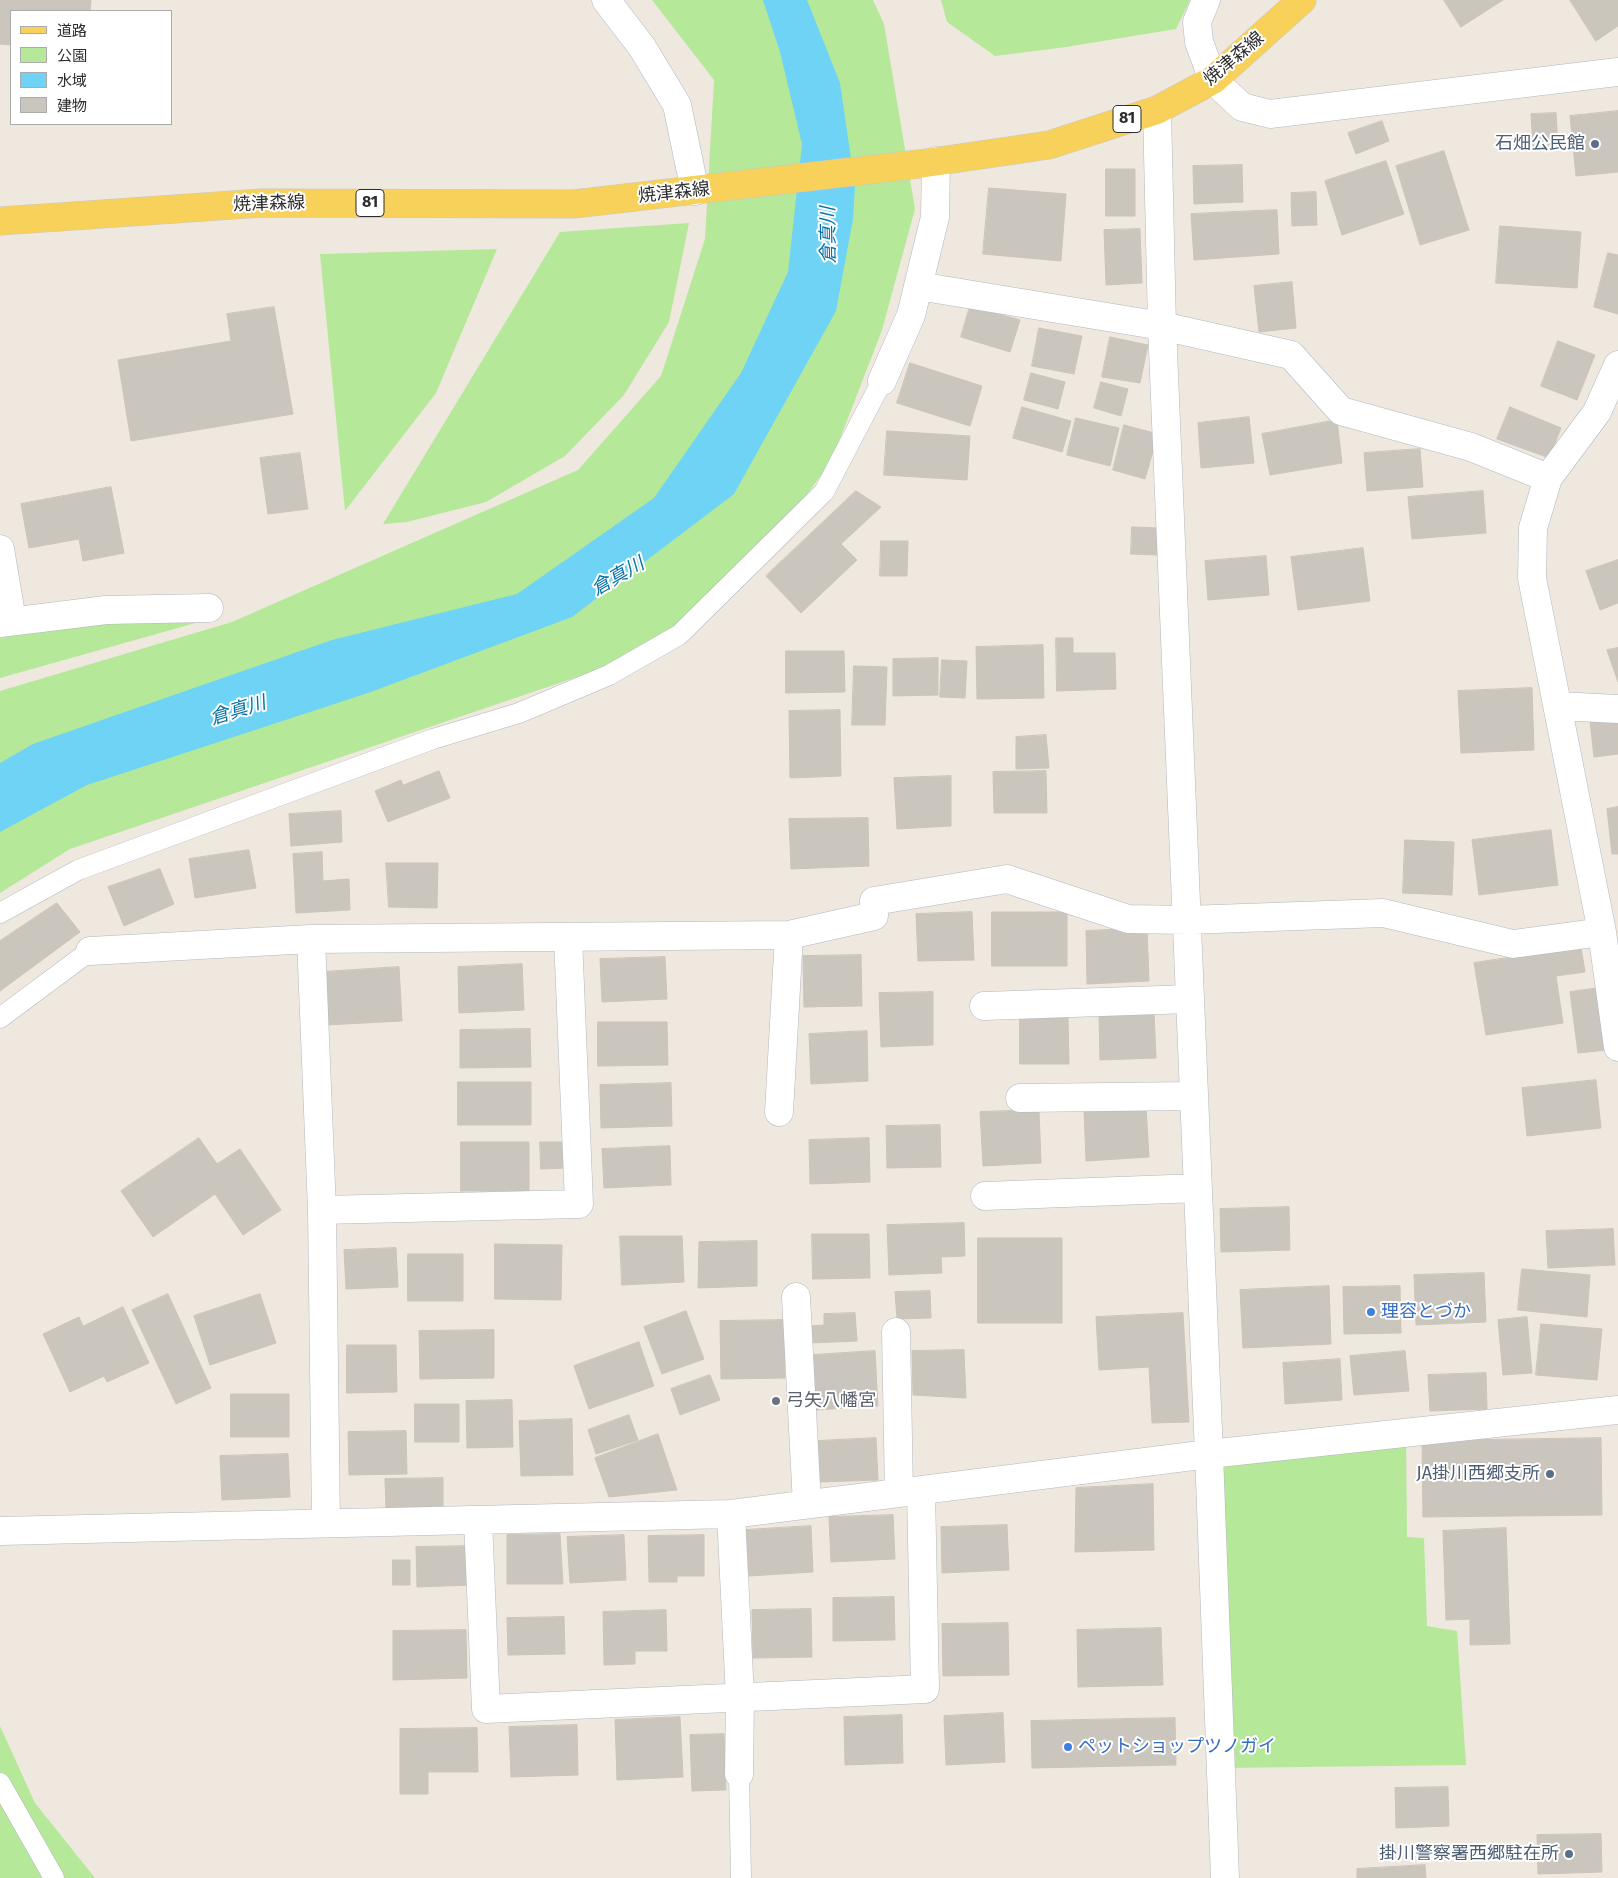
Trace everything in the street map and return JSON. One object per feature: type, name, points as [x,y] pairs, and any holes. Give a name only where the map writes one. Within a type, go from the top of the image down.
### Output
[{"type":"main road","name":"焼津森線","points":[[0,221],[262,202],[574,204],[740,186],[1049,145],[1157,110],[1213,80],[1302,0]]},
{"type":"street","points":[[606,0],[642,46],[676,106],[695,191]]},
{"type":"street","points":[[1206,0],[1197,22],[1199,42],[1213,80],[1242,107],[1270,114],[1618,72]]},
{"type":"street","points":[[1157,110],[1162,326],[1225,1878]]},
{"type":"street","points":[[882,381],[911,315],[935,217],[927,162]]},
{"type":"street","points":[[918,286],[1162,326],[1291,356],[1341,411],[1471,447],[1548,478]]},
{"type":"street","points":[[1618,365],[1597,412],[1548,478],[1533,528],[1532,578],[1602,932],[1618,1047]]},
{"type":"street","points":[[0,549],[6,622],[106,610],[209,608]]},
{"type":"street","points":[[1558,706],[1618,709]]},
{"type":"street","points":[[90,951],[311,940],[789,935],[874,916],[874,901],[1007,879],[1128,919],[1187,920],[1383,913],[1513,944],[1602,932]]},
{"type":"street","points":[[779,1112],[789,935]]},
{"type":"street","points":[[322,1210],[579,1204],[568,937]]},
{"type":"street","points":[[311,940],[322,1210],[326,1524]]},
{"type":"street","points":[[984,1006],[1190,999]]},
{"type":"street","points":[[1020,1098],[1194,1096]]},
{"type":"street","points":[[985,1196],[1198,1188]]},
{"type":"street","points":[[796,1297],[807,1504]]},
{"type":"street","points":[[478,1520],[486,1709],[925,1689],[896,1332]]},
{"type":"street","points":[[0,1531],[730,1514],[1209,1454],[1618,1410]]},
{"type":"street","points":[[730,1514],[740,1697],[739,1774]]},
{"type":"lane","points":[[0,913],[78,870],[434,740],[519,713],[609,675],[679,635],[824,492],[882,381]]},
{"type":"lane","points":[[0,1018],[90,951]]},
{"type":"lane","points":[[739,1774],[741,1878]]},
{"type":"lane","points":[[0,1783],[54,1878]]},
{"type":"green space","points":[[652,0],[873,0],[884,24],[915,209],[882,330],[831,462],[766,549],[639,656],[70,849],[0,893],[0,691],[232,622],[578,470],[661,376],[705,239],[714,80]]},
{"type":"green space","points":[[941,0],[1190,0],[1176,29],[1066,47],[995,56],[947,22]]},
{"type":"green space","points":[[689,223],[669,322],[624,395],[565,456],[486,502],[407,522],[383,524],[560,232]]},
{"type":"green space","points":[[497,249],[436,393],[345,511],[320,254]]},
{"type":"green space","points":[[112,622],[199,622],[0,678],[0,638],[57,628]]},
{"type":"green space","points":[[1406,1433],[1407,1537],[1424,1538],[1427,1626],[1457,1631],[1466,1765],[1221,1768],[1209,1454]]},
{"type":"green space","points":[[0,1726],[35,1803],[95,1878],[0,1878]]},
{"type":"water","name":"倉真川","points":[[763,0],[807,0],[840,83],[855,186],[853,219],[836,311],[734,494],[572,617],[368,693],[87,785],[0,832],[0,763],[33,744],[332,640],[517,594],[654,498],[741,373],[788,272],[802,144],[780,52]]},
{"type":"building","points":[[0,0],[91,0],[90,10],[10,10],[10,45],[0,44]]},
{"type":"building","points":[[1444,0],[1503,0],[1461,27]]},
{"type":"building","points":[[1570,0],[1618,0],[1618,26],[1596,41]]},
{"type":"building","name":"石畑公民館","points":[[1618,111],[1618,172],[1576,176],[1570,116]]},
{"type":"building","points":[[1556,113],[1558,146],[1533,147],[1531,114]]},
{"type":"building","points":[[1382,121],[1389,141],[1356,154],[1348,133]]},
{"type":"building","points":[[1444,151],[1469,230],[1420,245],[1396,166]]},
{"type":"building","points":[[1386,161],[1404,214],[1342,235],[1325,181]]},
{"type":"building","points":[[1242,165],[1243,202],[1194,204],[1193,166]]},
{"type":"building","points":[[1106,169],[1135,169],[1135,216],[1106,216]]},
{"type":"building","points":[[989,188],[1066,194],[1061,261],[983,254]]},
{"type":"building","points":[[1316,192],[1317,225],[1292,226],[1291,193]]},
{"type":"building","points":[[1277,210],[1279,254],[1194,260],[1191,214]]},
{"type":"building","points":[[1500,226],[1581,232],[1577,288],[1496,283]]},
{"type":"building","points":[[1140,229],[1142,283],[1106,285],[1104,230]]},
{"type":"building","points":[[1608,253],[1618,255],[1618,314],[1594,307]]},
{"type":"building","points":[[1292,282],[1296,328],[1259,332],[1254,286]]},
{"type":"building","points":[[970,306],[1020,320],[1010,352],[961,337]]},
{"type":"building","points":[[274,307],[293,414],[131,441],[118,360],[231,341],[227,314]]},
{"type":"building","points":[[1039,328],[1082,336],[1074,374],[1032,366]]},
{"type":"building","points":[[1110,337],[1148,345],[1140,383],[1102,377]]},
{"type":"building","points":[[1558,341],[1595,355],[1577,400],[1541,386]]},
{"type":"building","points":[[910,363],[982,386],[970,426],[897,403]]},
{"type":"building","points":[[1031,373],[1065,382],[1058,409],[1024,400]]},
{"type":"building","points":[[1101,382],[1128,389],[1121,416],[1094,408]]},
{"type":"building","points":[[1022,407],[1071,421],[1062,452],[1013,438]]},
{"type":"building","points":[[1510,407],[1561,428],[1549,458],[1497,439]]},
{"type":"building","points":[[1249,417],[1254,463],[1201,468],[1198,423]]},
{"type":"building","points":[[1076,418],[1119,428],[1110,466],[1067,455]]},
{"type":"building","points":[[1337,420],[1342,463],[1270,475],[1262,434]]},
{"type":"building","points":[[1124,425],[1158,434],[1145,479],[1113,470]]},
{"type":"building","points":[[887,431],[970,436],[967,480],[884,475]]},
{"type":"building","points":[[1420,449],[1423,487],[1367,491],[1364,453]]},
{"type":"building","points":[[300,453],[308,509],[268,514],[260,458]]},
{"type":"building","points":[[111,487],[124,553],[83,561],[79,539],[29,548],[21,504]]},
{"type":"building","points":[[856,491],[881,507],[841,544],[857,560],[801,613],[766,576]]},
{"type":"building","points":[[1483,491],[1486,533],[1412,539],[1408,497]]},
{"type":"building","points":[[1132,527],[1159,528],[1158,555],[1131,554]]},
{"type":"building","points":[[881,541],[908,541],[907,576],[880,576]]},
{"type":"building","points":[[1363,548],[1370,601],[1298,610],[1291,557]]},
{"type":"building","points":[[1266,556],[1269,595],[1208,600],[1205,561]]},
{"type":"building","points":[[1618,560],[1618,603],[1600,610],[1586,571]]},
{"type":"building","points":[[1056,638],[1073,638],[1073,653],[1115,653],[1116,689],[1057,691]]},
{"type":"building","points":[[1043,645],[1044,698],[977,699],[976,647]]},
{"type":"building","points":[[1618,648],[1618,682],[1607,650]]},
{"type":"building","points":[[786,651],[844,651],[845,692],[786,693]]},
{"type":"building","points":[[938,658],[938,695],[893,696],[893,659]]},
{"type":"building","points":[[942,660],[967,661],[965,698],[940,697]]},
{"type":"building","points":[[854,666],[887,667],[885,725],[852,725]]},
{"type":"building","points":[[1532,688],[1534,750],[1461,753],[1458,691]]},
{"type":"building","points":[[840,710],[841,776],[790,778],[789,711]]},
{"type":"building","points":[[1618,718],[1618,754],[1594,757],[1590,721]]},
{"type":"building","points":[[1046,735],[1049,768],[1016,769],[1016,737]]},
{"type":"building","points":[[439,771],[450,798],[388,822],[375,791],[401,780],[403,785]]},
{"type":"building","points":[[1046,771],[1047,813],[994,813],[993,772]]},
{"type":"building","points":[[951,776],[951,826],[897,829],[894,778]]},
{"type":"building","points":[[1618,807],[1618,854],[1612,854],[1607,809]]},
{"type":"building","points":[[341,811],[342,842],[291,846],[289,814]]},
{"type":"building","points":[[868,818],[869,866],[791,869],[789,819]]},
{"type":"building","points":[[1551,830],[1558,885],[1479,895],[1472,840]]},
{"type":"building","points":[[1405,840],[1454,842],[1452,895],[1403,893]]},
{"type":"building","points":[[249,850],[256,888],[195,898],[189,859]]},
{"type":"building","points":[[322,852],[323,881],[349,879],[350,910],[296,913],[293,854]]},
{"type":"building","points":[[386,863],[438,863],[437,908],[389,907]]},
{"type":"building","points":[[160,869],[174,904],[124,926],[108,887]]},
{"type":"building","points":[[57,903],[80,932],[0,991],[0,941]]},
{"type":"building","points":[[972,912],[974,960],[918,961],[916,914]]},
{"type":"building","points":[[992,912],[1067,912],[1067,966],[992,966]]},
{"type":"building","points":[[1147,928],[1149,981],[1087,984],[1086,931]]},
{"type":"building","points":[[1581,947],[1585,972],[1556,976],[1563,1023],[1486,1035],[1474,963]]},
{"type":"building","points":[[861,955],[862,1006],[804,1007],[803,956]]},
{"type":"building","points":[[665,957],[667,999],[602,1002],[600,959]]},
{"type":"building","points":[[522,964],[524,1010],[459,1013],[458,967]]},
{"type":"building","points":[[399,967],[402,1021],[326,1025],[323,972]]},
{"type":"building","points":[[1599,988],[1607,1050],[1578,1053],[1570,992]]},
{"type":"building","points":[[933,992],[933,1045],[881,1047],[879,993]]},
{"type":"building","points":[[1154,1013],[1156,1058],[1100,1060],[1099,1014]]},
{"type":"building","points":[[1020,1015],[1068,1015],[1069,1064],[1020,1064]]},
{"type":"building","points":[[598,1022],[667,1022],[668,1065],[598,1066]]},
{"type":"building","points":[[530,1029],[531,1067],[460,1068],[460,1030]]},
{"type":"building","points":[[867,1031],[868,1081],[811,1084],[809,1034]]},
{"type":"building","points":[[1596,1080],[1601,1128],[1527,1136],[1522,1088]]},
{"type":"building","points":[[458,1082],[531,1082],[531,1125],[458,1125]]},
{"type":"building","points":[[671,1083],[672,1126],[601,1128],[600,1085]]},
{"type":"building","points":[[1146,1107],[1149,1157],[1086,1161],[1084,1110]]},
{"type":"building","points":[[1039,1110],[1041,1163],[983,1166],[980,1112]]},
{"type":"building","points":[[940,1125],[941,1167],[887,1168],[886,1126]]},
{"type":"building","points":[[199,1138],[217,1164],[240,1149],[281,1210],[243,1235],[215,1194],[153,1237],[121,1191]]},
{"type":"building","points":[[869,1138],[870,1182],[810,1184],[809,1140]]},
{"type":"building","points":[[461,1142],[529,1142],[529,1191],[461,1191]]},
{"type":"building","points":[[540,1142],[567,1142],[566,1168],[541,1169]]},
{"type":"building","points":[[670,1146],[671,1185],[604,1188],[602,1149]]},
{"type":"building","points":[[1289,1207],[1290,1250],[1221,1252],[1220,1209]]},
{"type":"building","points":[[964,1223],[965,1256],[941,1257],[942,1273],[889,1275],[887,1225]]},
{"type":"building","points":[[1613,1229],[1615,1265],[1548,1268],[1546,1231]]},
{"type":"building","points":[[812,1234],[869,1234],[870,1278],[813,1279]]},
{"type":"building","points":[[620,1236],[682,1236],[684,1282],[622,1285]]},
{"type":"building","points":[[978,1238],[1062,1238],[1062,1323],[978,1323]]},
{"type":"building","points":[[757,1241],[757,1286],[698,1288],[699,1242]]},
{"type":"building","points":[[495,1244],[562,1245],[561,1300],[495,1299]]},
{"type":"building","points":[[396,1248],[398,1287],[346,1289],[344,1250]]},
{"type":"building","points":[[408,1254],[463,1254],[463,1301],[408,1301]]},
{"type":"building","points":[[1522,1269],[1590,1275],[1587,1317],[1518,1310]]},
{"type":"building","points":[[1484,1273],[1486,1322],[1416,1325],[1414,1275]]},
{"type":"building","points":[[1329,1286],[1331,1344],[1243,1348],[1240,1290]]},
{"type":"building","points":[[1400,1286],[1401,1333],[1344,1334],[1343,1287]]},
{"type":"building","points":[[930,1291],[931,1318],[897,1319],[895,1292]]},
{"type":"building","points":[[168,1294],[211,1388],[176,1404],[132,1310]]},
{"type":"building","points":[[260,1294],[276,1343],[210,1365],[194,1316]]},
{"type":"building","points":[[123,1307],[149,1363],[107,1382],[104,1376],[70,1392],[43,1334],[79,1317],[83,1326]]},
{"type":"building","points":[[686,1311],[704,1359],[662,1374],[644,1327]]},
{"type":"building","points":[[855,1313],[857,1341],[811,1343],[810,1326],[824,1325],[824,1314]]},
{"type":"building","points":[[1183,1313],[1189,1422],[1152,1423],[1149,1367],[1099,1370],[1096,1317]]},
{"type":"building","points":[[1527,1317],[1532,1373],[1503,1375],[1498,1320]]},
{"type":"building","points":[[784,1320],[785,1378],[721,1379],[720,1321]]},
{"type":"building","points":[[1541,1324],[1602,1329],[1597,1380],[1536,1375]]},
{"type":"building","points":[[494,1330],[494,1378],[420,1379],[419,1331]]},
{"type":"building","points":[[639,1342],[654,1386],[589,1409],[574,1366]]},
{"type":"building","points":[[347,1345],[396,1345],[397,1392],[347,1393]]},
{"type":"building","points":[[964,1350],[966,1398],[913,1395],[912,1351]]},
{"type":"building","points":[[875,1351],[878,1406],[816,1410],[813,1355]]},
{"type":"building","points":[[1405,1351],[1409,1391],[1354,1395],[1350,1356]]},
{"type":"building","points":[[1340,1359],[1342,1400],[1285,1404],[1283,1363]]},
{"type":"building","points":[[1486,1373],[1487,1409],[1430,1411],[1428,1375]]},
{"type":"building","points":[[710,1375],[720,1400],[680,1415],[671,1389]]},
{"type":"building","points":[[231,1394],[289,1394],[289,1437],[231,1437]]},
{"type":"building","points":[[512,1400],[513,1447],[467,1448],[466,1401]]},
{"type":"building","points":[[415,1404],[459,1404],[459,1442],[415,1442]]},
{"type":"building","points":[[629,1415],[638,1440],[596,1454],[588,1430]]},
{"type":"building","points":[[572,1419],[573,1475],[521,1476],[519,1421]]},
{"type":"building","points":[[406,1431],[407,1474],[349,1475],[348,1432]]},
{"type":"building","points":[[658,1434],[677,1490],[609,1497],[595,1458]]},
{"type":"building","points":[[876,1438],[878,1480],[820,1482],[818,1441]]},
{"type":"building","points":[[1601,1438],[1602,1515],[1423,1517],[1422,1441]]},
{"type":"building","points":[[288,1454],[290,1497],[222,1500],[220,1456]]},
{"type":"building","points":[[443,1478],[443,1508],[386,1510],[385,1479]]},
{"type":"building","points":[[1153,1484],[1154,1550],[1075,1552],[1076,1488]]},
{"type":"building","points":[[893,1515],[895,1559],[831,1562],[829,1517]]},
{"type":"building","points":[[1007,1525],[1009,1570],[942,1573],[941,1527]]},
{"type":"building","points":[[811,1526],[813,1572],[749,1576],[746,1530]]},
{"type":"building","points":[[1506,1528],[1510,1644],[1470,1645],[1470,1619],[1446,1620],[1443,1531]]},
{"type":"building","points":[[560,1534],[563,1584],[507,1584],[507,1535]]},
{"type":"building","points":[[624,1535],[626,1580],[570,1583],[567,1537]]},
{"type":"building","points":[[704,1535],[704,1576],[677,1576],[677,1582],[649,1582],[648,1536]]},
{"type":"building","points":[[470,1546],[471,1585],[417,1587],[416,1547]]},
{"type":"building","points":[[393,1560],[410,1560],[410,1585],[393,1585]]},
{"type":"building","points":[[894,1597],[895,1640],[833,1641],[833,1598]]},
{"type":"building","points":[[811,1609],[812,1657],[753,1658],[752,1610]]},
{"type":"building","points":[[666,1610],[667,1651],[635,1651],[635,1664],[604,1665],[603,1612]]},
{"type":"building","points":[[564,1617],[565,1654],[508,1655],[507,1618]]},
{"type":"building","points":[[1008,1623],[1009,1675],[943,1676],[942,1624]]},
{"type":"building","points":[[1161,1628],[1163,1685],[1078,1687],[1077,1630]]},
{"type":"building","points":[[466,1630],[467,1678],[393,1680],[393,1631]]},
{"type":"building","points":[[1003,1713],[1005,1762],[946,1765],[944,1716]]},
{"type":"building","points":[[902,1715],[903,1763],[845,1765],[844,1717]]},
{"type":"building","points":[[680,1717],[683,1777],[617,1780],[615,1720]]},
{"type":"building","points":[[1175,1718],[1176,1765],[1032,1768],[1031,1721]]},
{"type":"building","points":[[577,1725],[578,1775],[511,1777],[509,1727]]},
{"type":"building","points":[[477,1728],[478,1772],[428,1772],[428,1794],[400,1794],[400,1729]]},
{"type":"building","points":[[724,1734],[726,1790],[692,1791],[690,1735]]},
{"type":"building","points":[[1448,1787],[1449,1826],[1396,1828],[1395,1788]]},
{"type":"building","name":"掛川警察署西郷駐在所","points":[[1601,1834],[1602,1872],[1538,1874],[1537,1835]]},
{"type":"building","points":[[1425,1865],[1426,1878],[1357,1878],[1357,1869]]},
{"type":"place","name":"石畑公民館","points":[[1595,144]]},
{"type":"place","name":"理容とづか","points":[[1371,1312]]},
{"type":"place","name":"弓矢八幡宮","points":[[776,1401]]},
{"type":"place","name":"JA掛川西郷支所","points":[[1550,1474]]},
{"type":"place","name":"ペットショップツノガイ","points":[[1068,1747]]},
{"type":"place","name":"掛川警察署西郷駐在所","points":[[1569,1854]]}]
